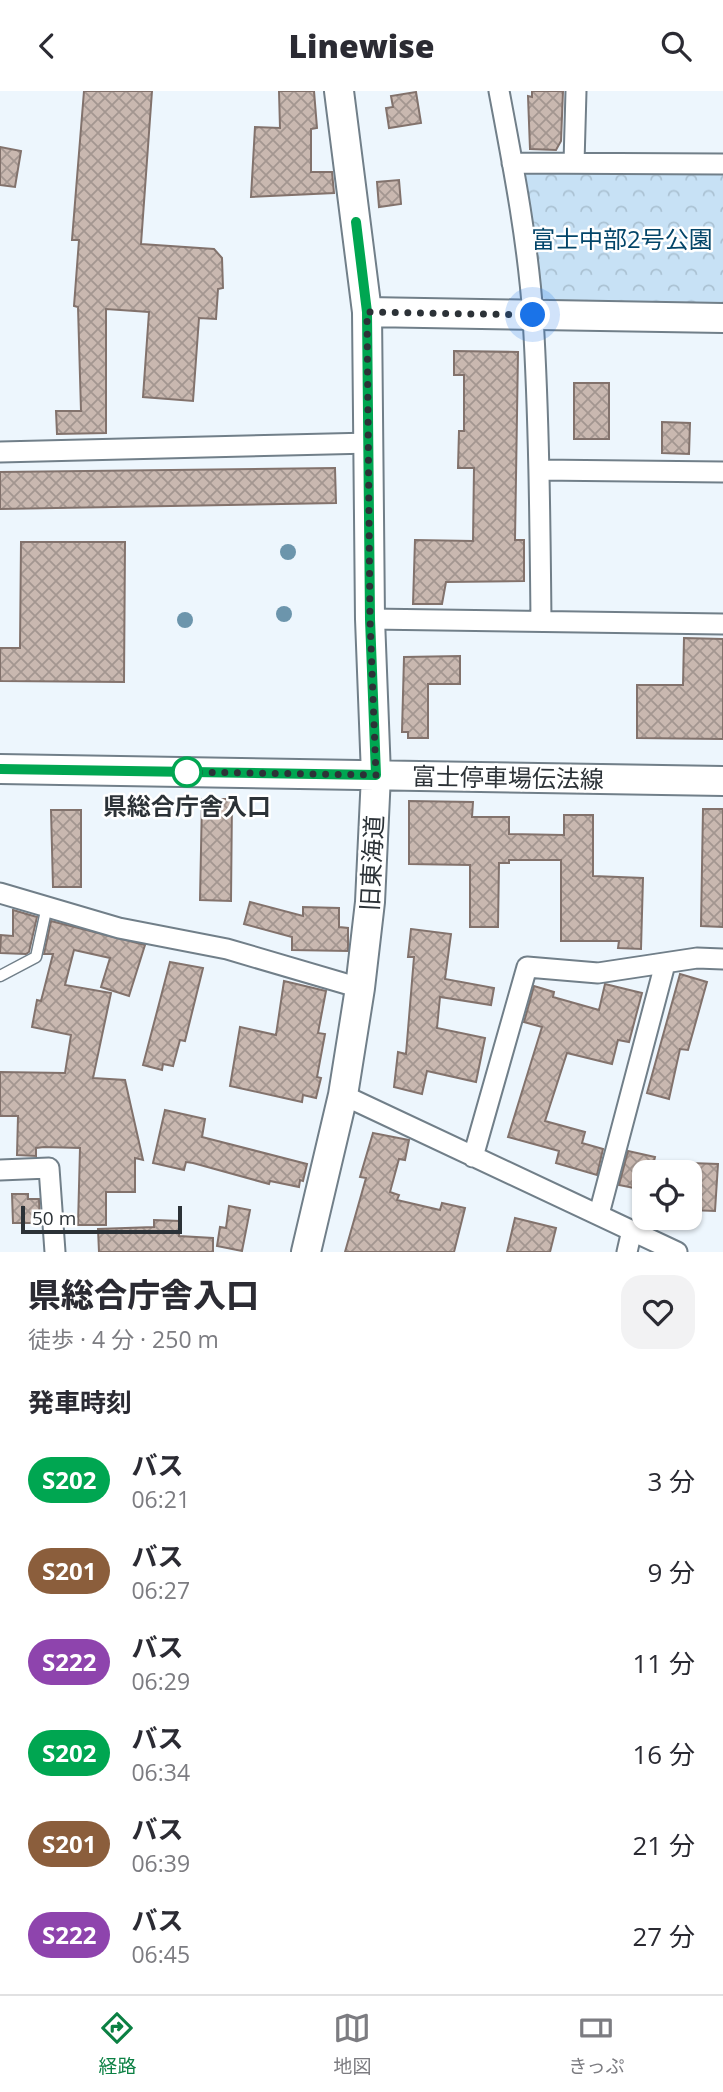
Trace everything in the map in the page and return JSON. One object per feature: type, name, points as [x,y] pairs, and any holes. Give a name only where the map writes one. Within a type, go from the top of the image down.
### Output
[{"type":"street","name":"旧東海道","points":[[306,1252],[343,1095],[360,988],[370,902],[376,775],[370,619],[371,443],[367,312],[339,91]]},
{"type":"street","points":[[499,91],[533,315],[541,621]]},
{"type":"street","points":[[574,163],[576,91]]},
{"type":"street","points":[[512,163],[723,164]]},
{"type":"street","points":[[367,312],[723,318]]},
{"type":"street","points":[[0,452],[371,443]]},
{"type":"street","points":[[539,470],[723,473]]},
{"type":"street","points":[[370,619],[723,624]]},
{"type":"street","name":"富士停車場伝法線","points":[[0,769],[723,781]]},
{"type":"street","points":[[0,893],[119,928],[227,949],[360,988]]},
{"type":"street","points":[[473,1157],[527,967],[598,972],[665,964],[697,957],[723,959]]},
{"type":"street","points":[[599,1214],[665,964]]},
{"type":"street","points":[[343,1095],[677,1252]]},
{"type":"street","points":[[0,1170],[49,1168],[55,1252]]},
{"type":"street","points":[[627,1252],[632,1230]]},
{"type":"lane","points":[[0,976],[36,957],[47,905]]},
{"type":"green space","name":"富士中部2号公園","points":[[526,173],[723,174],[723,303],[550,301],[540,296],[521,184]]},
{"type":"building","points":[[84,91],[152,91],[141,244],[214,249],[222,258],[223,288],[218,289],[216,319],[199,318],[193,401],[143,397],[149,312],[106,309],[106,433],[57,434],[56,411],[81,411],[78,307],[74,306],[79,240],[72,240]]},
{"type":"building","points":[[279,91],[314,91],[317,128],[311,129],[311,172],[332,172],[334,193],[251,197],[255,127],[280,128]]},
{"type":"building","points":[[532,91],[563,91],[561,141],[556,150],[530,149],[528,96],[532,97]]},
{"type":"building","points":[[416,92],[421,123],[389,128],[386,108],[393,107],[391,96]]},
{"type":"building","points":[[0,147],[21,151],[15,187],[0,185]]},
{"type":"building","points":[[399,180],[401,204],[379,207],[377,182]]},
{"type":"building","points":[[454,351],[518,352],[515,540],[524,540],[524,581],[446,582],[442,604],[413,604],[415,540],[473,541],[474,468],[458,468],[459,431],[464,431],[464,375],[454,375]]},
{"type":"building","points":[[574,383],[609,383],[609,439],[574,439]]},
{"type":"building","points":[[662,422],[690,423],[689,454],[662,453]]},
{"type":"building","points":[[335,468],[336,503],[0,509],[0,472]]},
{"type":"building","points":[[21,542],[125,542],[124,682],[0,681],[0,648],[20,648]]},
{"type":"building","points":[[684,638],[723,639],[723,739],[637,738],[637,685],[683,685]]},
{"type":"building","points":[[460,656],[460,684],[428,684],[428,738],[408,738],[408,732],[402,732],[404,657]]},
{"type":"building","points":[[202,799],[232,799],[231,901],[200,900]]},
{"type":"building","points":[[409,801],[473,802],[472,817],[509,817],[509,834],[564,835],[564,815],[593,815],[593,876],[643,878],[641,949],[618,948],[619,941],[561,941],[561,860],[509,860],[509,863],[499,863],[498,927],[470,927],[470,865],[409,864]]},
{"type":"building","points":[[703,809],[723,809],[723,927],[701,926]]},
{"type":"building","points":[[51,810],[81,810],[81,887],[53,887]]},
{"type":"building","points":[[250,902],[303,916],[303,907],[339,908],[339,927],[348,928],[348,951],[292,950],[292,937],[244,924]]},
{"type":"building","points":[[13,910],[37,917],[29,952],[26,954],[0,953],[1,935],[13,936]]},
{"type":"building","points":[[51,921],[145,945],[129,996],[101,987],[110,958],[74,950],[65,985],[111,993],[93,1078],[125,1080],[143,1160],[135,1158],[135,1192],[106,1192],[106,1225],[78,1225],[80,1148],[44,1147],[36,1148],[36,1156],[17,1155],[18,1116],[0,1116],[0,1072],[65,1073],[71,1035],[32,1027],[37,1000],[41,1001],[53,954],[44,954]]},
{"type":"building","points":[[411,929],[451,934],[445,979],[494,988],[491,1005],[440,997],[437,1028],[485,1038],[476,1082],[427,1071],[422,1094],[394,1087],[398,1052],[406,1054],[414,957],[408,957]]},
{"type":"building","points":[[170,962],[203,968],[185,1041],[180,1040],[173,1066],[163,1064],[162,1070],[143,1065]]},
{"type":"building","points":[[680,974],[707,982],[688,1050],[680,1049],[669,1099],[647,1093]]},
{"type":"building","points":[[284,981],[326,991],[318,1033],[325,1034],[317,1077],[321,1078],[316,1098],[303,1095],[302,1102],[230,1086],[240,1027],[276,1035]]},
{"type":"building","points":[[605,984],[642,993],[629,1042],[618,1040],[612,1064],[567,1053],[545,1121],[585,1132],[582,1143],[603,1149],[597,1175],[556,1163],[559,1151],[508,1137],[542,1027],[524,1022],[534,986],[554,992],[553,997],[599,1010]]},
{"type":"building","points":[[165,1110],[205,1119],[202,1137],[307,1164],[303,1181],[300,1180],[299,1187],[270,1181],[269,1184],[193,1163],[186,1162],[184,1170],[153,1163]]},
{"type":"building","points":[[373,1133],[409,1140],[405,1160],[399,1159],[390,1192],[399,1195],[397,1200],[440,1210],[442,1203],[465,1208],[454,1252],[345,1252],[366,1178],[360,1177]]},
{"type":"building","points":[[628,1151],[655,1157],[654,1160],[632,1160],[632,1188],[619,1185]]},
{"type":"building","points":[[702,1163],[718,1164],[715,1211],[702,1210]]},
{"type":"building","points":[[12,1194],[28,1194],[28,1199],[39,1199],[40,1223],[13,1223]]},
{"type":"building","points":[[229,1206],[250,1210],[242,1251],[217,1246],[220,1227],[226,1228]]},
{"type":"building","points":[[515,1218],[556,1228],[550,1252],[507,1252]]},
{"type":"building","points":[[154,1220],[180,1221],[179,1236],[213,1238],[213,1252],[99,1252],[98,1229],[154,1227]]},
{"type":"bus line","name":"S202","points":[[0,769],[376,775],[370,619],[371,443],[367,312],[356,222]]},
{"type":"place","name":"県総合庁舎入口","points":[[187,772]]},
{"type":"route","points":[[187,772],[376,775],[370,619],[371,443],[367,312],[533,315]]}]
